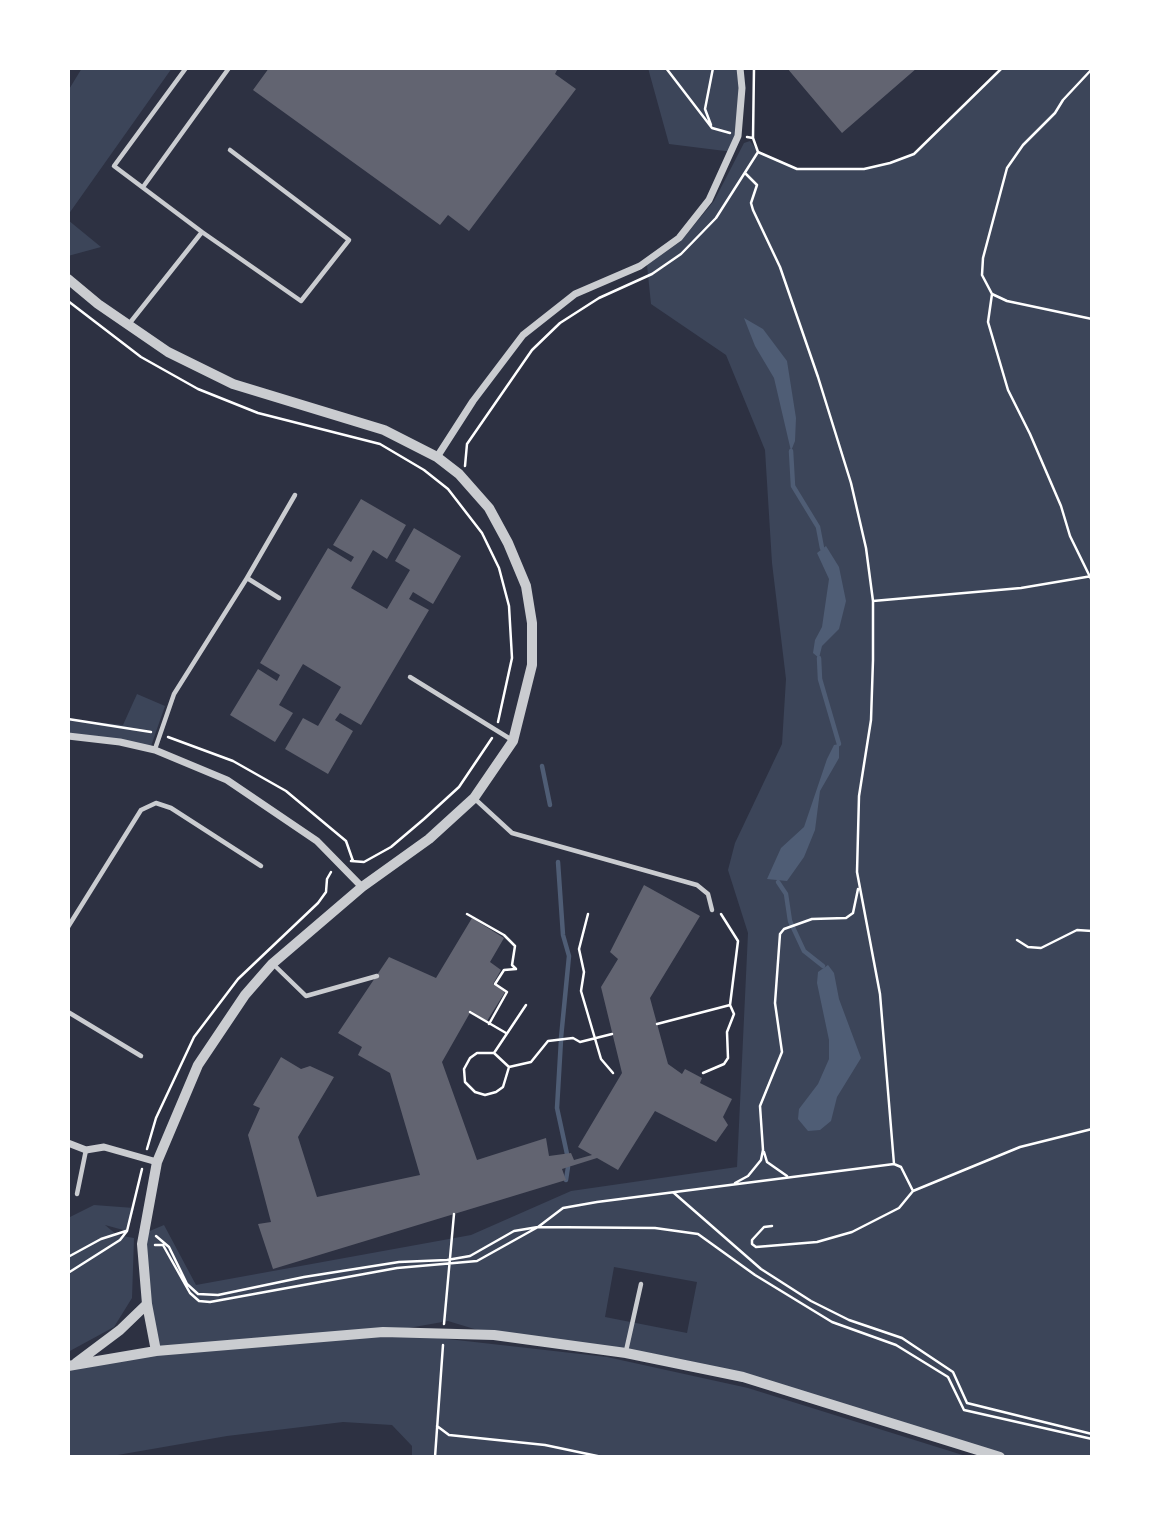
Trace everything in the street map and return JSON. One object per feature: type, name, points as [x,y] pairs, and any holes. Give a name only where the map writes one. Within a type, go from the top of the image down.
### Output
[{"type":"street","points":[[437,457],[473,401],[523,335],[575,294],[640,266],[679,238],[709,200],[738,136],[742,88],[740,68]]},
{"type":"street","points":[[68,279],[168,352],[233,384],[384,430],[437,457],[459,474],[489,508],[508,542],[526,586],[532,623],[532,665],[513,741],[474,798],[429,839],[362,887],[272,964],[245,995],[198,1066],[157,1162],[144,1239],[147,1304],[156,1351]]},
{"type":"street","points":[[68,736],[120,742],[155,750],[227,780],[265,803],[342,863],[362,887]]},
{"type":"street","points":[[68,1143],[86,1150],[104,1147],[157,1162]]},
{"type":"street","points":[[71,1365],[120,1330],[147,1304]]},
{"type":"street","points":[[71,1365],[156,1351],[383,1332],[494,1335],[626,1353],[743,1377],[1000,1457]]},
{"type":"lane","points":[[186,68],[114,166],[301,301],[349,240],[230,150]]},
{"type":"lane","points":[[143,187],[229,68]]},
{"type":"lane","points":[[129,325],[202,232]]},
{"type":"lane","points":[[155,750],[174,694],[247,578],[295,495]]},
{"type":"lane","points":[[247,578],[279,598]]},
{"type":"lane","points":[[410,677],[513,741]]},
{"type":"lane","points":[[474,798],[512,833],[697,886],[708,894],[712,910]]},
{"type":"lane","points":[[68,927],[141,810],[156,803],[171,808],[261,866]]},
{"type":"lane","points":[[272,964],[306,996],[377,976]]},
{"type":"lane","points":[[68,1013],[141,1056]]},
{"type":"lane","points":[[77,1194],[86,1150]]},
{"type":"lane","points":[[626,1353],[641,1284]]},
{"type":"path","points":[[666,68],[712,128],[752,138]]},
{"type":"path","points":[[712,128],[705,109],[713,68]]},
{"type":"path","points":[[754,68],[752,138],[758,152],[797,169],[864,169],[914,154],[1002,68]]},
{"type":"path","points":[[1092,69],[1007,167],[982,258],[982,275],[992,295],[988,322],[1008,390],[1049,475],[1070,536],[1092,581]]},
{"type":"path","points":[[68,1273],[120,1240],[127,1231],[156,1118],[194,1037],[238,979],[318,903],[326,892],[327,879],[334,868],[342,863],[363,862],[391,847],[459,787],[496,730],[506,696],[512,658],[509,607],[499,568],[481,533],[448,489],[467,463],[467,443],[532,349],[560,323],[599,298],[652,274],[681,254],[716,218],[758,152]]},
{"type":"path","points":[[745,173],[757,184],[751,203],[753,210],[780,267],[851,483],[866,548],[873,601],[871,720],[859,796],[858,887],[853,913],[846,918],[812,919],[784,929],[778,943],[779,960],[775,981],[782,1052],[760,1106],[763,1150],[767,1162],[787,1176]]},
{"type":"path","points":[[992,295],[1007,301],[1092,318]]},
{"type":"path","points":[[873,601],[1021,588],[1090,576]]},
{"type":"path","points":[[858,887],[880,994],[894,1164]]},
{"type":"path","points":[[703,1073],[728,1059],[727,1032],[734,1014],[730,1005],[738,941],[719,911],[712,910]]},
{"type":"path","points":[[467,914],[504,935],[515,946],[512,965],[516,969],[504,970],[495,984],[507,992],[488,1024]]},
{"type":"path","points":[[588,914],[579,948],[583,972],[580,991],[601,1059],[613,1073]]},
{"type":"path","points":[[1017,940],[1028,947],[1041,948],[1077,930],[1092,930]]},
{"type":"path","points":[[494,1053],[526,1005]]},
{"type":"path","points":[[657,1024],[730,1005]]},
{"type":"path","points":[[470,1012],[506,1033]]},
{"type":"path","points":[[509,1067],[531,1062],[548,1041],[572,1038],[580,1042],[612,1034]]},
{"type":"path","points":[[477,1053],[494,1053],[509,1067],[503,1087],[485,1095],[475,1092],[465,1082],[464,1069],[470,1058],[477,1053]]},
{"type":"path","points":[[772,1226],[764,1227],[752,1244],[817,1242],[852,1232],[899,1208],[913,1191],[1020,1147],[1092,1129]]},
{"type":"path","points":[[732,1185],[752,1172],[763,1150]]},
{"type":"path","points":[[68,1257],[101,1239],[127,1231],[163,1245],[190,1293],[200,1301],[210,1302],[397,1268],[477,1261],[538,1227],[563,1208],[787,1176],[894,1164],[901,1167],[913,1191]]},
{"type":"path","points":[[674,1193],[761,1269],[811,1301],[849,1320],[902,1338],[953,1372],[967,1404],[1092,1434]]},
{"type":"path","points":[[444,1329],[454,1214]]},
{"type":"path","points":[[120,1240],[160,1237],[169,1247],[187,1284],[198,1294],[218,1295],[304,1277],[399,1262],[449,1260],[470,1256],[514,1231],[538,1227],[655,1227],[698,1234],[755,1275],[832,1322],[896,1345],[948,1377],[964,1410],[1092,1439]]},
{"type":"path","points":[[435,1457],[443,1342]]},
{"type":"path","points":[[438,1426],[449,1435],[536,1443],[603,1457]]},
{"type":"shaded area","points":[[82,68],[172,68],[68,215],[68,91]]},
{"type":"shaded area","points":[[648,68],[740,68],[742,88],[733,152],[669,144]]},
{"type":"shaded area","points":[[1002,68],[1092,68],[1092,1457],[1000,1457],[743,1377],[494,1335],[448,1321],[386,1332],[607,1357],[748,1388],[969,1457],[412,1457],[412,1446],[392,1425],[343,1422],[227,1436],[106,1457],[68,1457],[68,1366],[155,1351],[145,1233],[164,1225],[196,1285],[471,1235],[571,1191],[737,1167],[748,933],[728,870],[735,843],[782,744],[786,679],[772,563],[765,450],[726,355],[651,304],[647,265],[681,241],[714,201],[744,143],[750,141],[758,152],[797,169],[864,169],[914,154]],"holes":[[[614,1267],[697,1282],[687,1333],[605,1317]]]},
{"type":"shaded area","points":[[68,220],[101,247],[68,256]]},
{"type":"shaded area","points":[[744,318],[763,329],[787,361],[796,418],[795,441],[791,451],[774,378],[755,346]]},
{"type":"shaded area","points":[[826,546],[839,567],[846,601],[839,629],[822,646],[819,658],[813,653],[815,640],[822,627],[829,579],[817,553]]},
{"type":"shaded area","points":[[137,694],[165,706],[150,749],[68,736],[68,719],[123,725]]},
{"type":"shaded area","points":[[839,744],[839,758],[820,791],[815,830],[804,857],[787,881],[767,879],[781,848],[804,827],[827,759],[834,745]]},
{"type":"shaded area","points":[[828,965],[834,973],[839,999],[861,1058],[837,1097],[831,1121],[820,1130],[808,1131],[798,1119],[799,1109],[818,1084],[829,1059],[829,1040],[817,983],[818,972]]},
{"type":"shaded area","points":[[94,1205],[134,1208],[127,1231],[105,1225],[117,1235],[134,1238],[132,1298],[114,1327],[68,1352],[68,1218]]},
{"type":"building","points":[[269,68],[558,68],[555,74],[576,89],[469,231],[448,215],[440,225],[253,90]]},
{"type":"building","points":[[787,68],[917,68],[842,133]]},
{"type":"building","points":[[361,499],[406,525],[387,559],[373,550],[351,588],[387,609],[410,570],[395,561],[414,528],[461,556],[433,604],[413,592],[409,599],[429,610],[361,725],[340,713],[335,720],[353,731],[328,774],[285,749],[303,718],[318,726],[341,687],[303,664],[279,705],[293,713],[275,742],[230,715],[258,669],[277,681],[280,675],[260,663],[328,548],[351,562],[354,557],[333,545]]},
{"type":"building","points":[[644,885],[700,916],[650,998],[668,1064],[682,1074],[685,1069],[702,1078],[700,1083],[732,1099],[723,1117],[728,1125],[716,1142],[655,1111],[618,1170],[597,1158],[562,1169],[566,1180],[273,1269],[258,1224],[271,1222],[248,1135],[260,1108],[253,1105],[281,1057],[301,1069],[310,1066],[334,1077],[298,1137],[317,1197],[420,1175],[390,1073],[358,1055],[362,1047],[338,1033],[389,957],[436,978],[472,918],[504,938],[490,962],[501,970],[493,984],[505,992],[487,1021],[471,1011],[442,1062],[477,1160],[546,1138],[549,1156],[571,1153],[574,1160],[592,1155],[578,1147],[622,1073],[601,987],[618,959],[610,952]]},
{"type":"waterway","points":[[791,451],[793,486],[818,527],[822,548]]},
{"type":"waterway","points":[[819,658],[820,679],[839,744]]},
{"type":"waterway","points":[[542,766],[550,805]]},
{"type":"waterway","points":[[558,862],[563,935],[569,956],[561,1038]]},
{"type":"waterway","points":[[778,882],[786,894],[790,921],[804,951],[823,966]]},
{"type":"waterway","points":[[561,1040],[557,1108],[567,1154]]},
{"type":"waterway","points":[[566,1180],[568,1167]]}]
